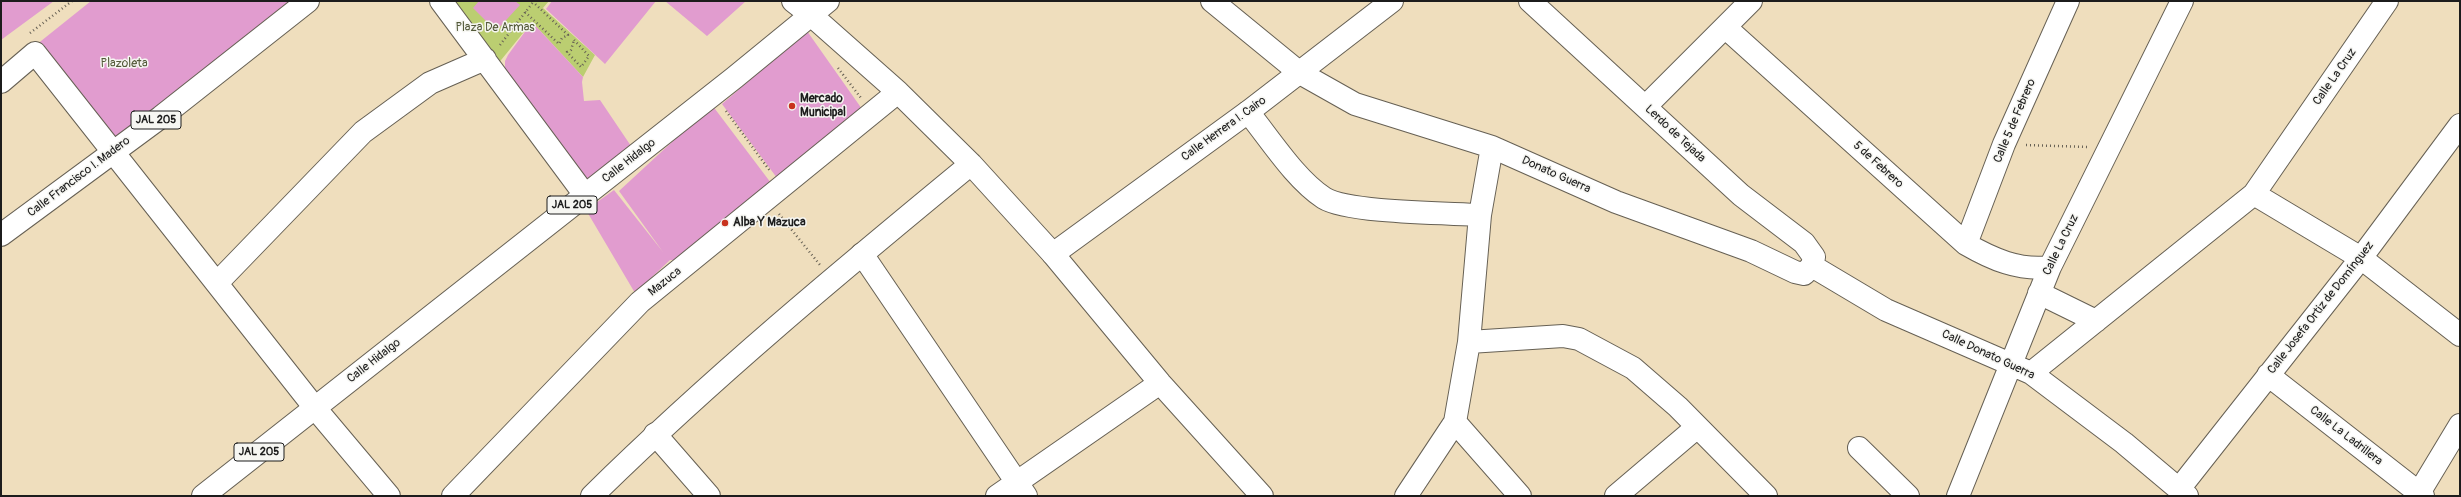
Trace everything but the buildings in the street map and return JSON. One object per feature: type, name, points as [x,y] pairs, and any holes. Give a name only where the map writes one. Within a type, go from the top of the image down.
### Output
[{"type":"street","name":"Calle Francisco I. Madero","points":[[1,235],[112,151],[161,117],[308,1]]},
{"type":"street","points":[[441,1],[491,54],[585,195]]},
{"type":"street","points":[[793,1],[811,15],[898,92],[971,164],[1053,254],[1160,383],[1262,496]]},
{"type":"street","name":"Calle Hidalgo","points":[[315,408],[714,94],[828,1]]},
{"type":"street","name":"Donato Guerra","points":[[1212,1],[1300,73],[1355,104],[1492,146],[1616,202],[1751,250],[1795,272],[1804,274],[1812,266]]},
{"type":"street","name":"Calle Herrera I. Cairo","points":[[1053,254],[1248,112],[1392,1]]},
{"type":"street","name":"Lerdo de Tejada","points":[[1530,1],[1646,106],[1741,195],[1804,243],[1814,257],[1812,266]]},
{"type":"street","points":[[1646,106],[1751,1]]},
{"type":"street","name":"Calle 5 de Febrero","points":[[1966,244],[2004,144],[2068,1]]},
{"type":"street","name":"Calle La Cruz","points":[[1958,496],[2010,363],[2050,267],[2182,1]]},
{"type":"street","name":"Calle La Cruz","points":[[2031,373],[2254,194],[2387,1]]},
{"type":"street","name":"5 de Febrero","points":[[1725,27],[1966,244],[1989,257],[2007,263],[2033,269],[2050,267]]},
{"type":"street","points":[[1,82],[35,53],[315,408],[389,496]]},
{"type":"street","points":[[217,283],[363,132],[430,83],[491,54]]},
{"type":"street","name":"Mazuca","points":[[453,496],[640,302],[898,92]]},
{"type":"street","points":[[1248,112],[1304,180],[1325,198],[1350,207],[1480,216]]},
{"type":"street","name":"Calle Josefa Ortiz de Domínguez","points":[[2183,493],[2268,376],[2361,258],[2460,125]]},
{"type":"street","points":[[1406,496],[1455,422],[1469,342],[1480,216],[1492,146]]},
{"type":"street","points":[[592,496],[655,434],[862,254],[971,164]]},
{"type":"street","points":[[2254,194],[2361,258],[2460,335]]},
{"type":"street","points":[[862,254],[1022,489]]},
{"type":"street","name":"Calle Donato Guerra","points":[[1812,266],[1886,310],[2031,373],[2124,443],[2183,493]]},
{"type":"street","points":[[2039,293],[2096,321]]},
{"type":"street","points":[[1469,342],[1563,336],[1580,339],[1633,368],[1678,407],[1696,428],[1766,496]]},
{"type":"street","name":"Calle La Ladrillera","points":[[2268,376],[2421,494]]},
{"type":"street","points":[[998,496],[1022,489],[1160,383]]},
{"type":"street","name":"JAL 205","points":[[203,496],[315,408]]},
{"type":"street","points":[[1455,422],[1520,496]]},
{"type":"street","points":[[2421,494],[2460,425]]},
{"type":"street","points":[[1616,496],[1696,428]]},
{"type":"street","points":[[655,434],[709,496]]},
{"type":"street","points":[[1859,448],[1908,496]]},
{"type":"path","points":[[23,38],[72,1]]},
{"type":"path","points":[[491,54],[533,2],[568,35],[562,38],[559,44],[525,12]]},
{"type":"path","points":[[574,40],[589,56],[582,67],[567,52],[573,47],[574,40]]},
{"type":"path","points":[[714,94],[774,193],[832,280]]},
{"type":"path","points":[[2004,144],[2109,148]]},
{"type":"green space","name":"Plaza De Armas","points":[[440,1],[549,1],[543,8],[595,55],[583,77],[532,22],[493,70]]},
{"type":"place","name":"Mercado Municipal","points":[[792,106]]},
{"type":"place","name":"Alba Y Mazuca","points":[[725,223]]},
{"type":"park label","name":"Plazoleta","points":[[124,64]]}]
